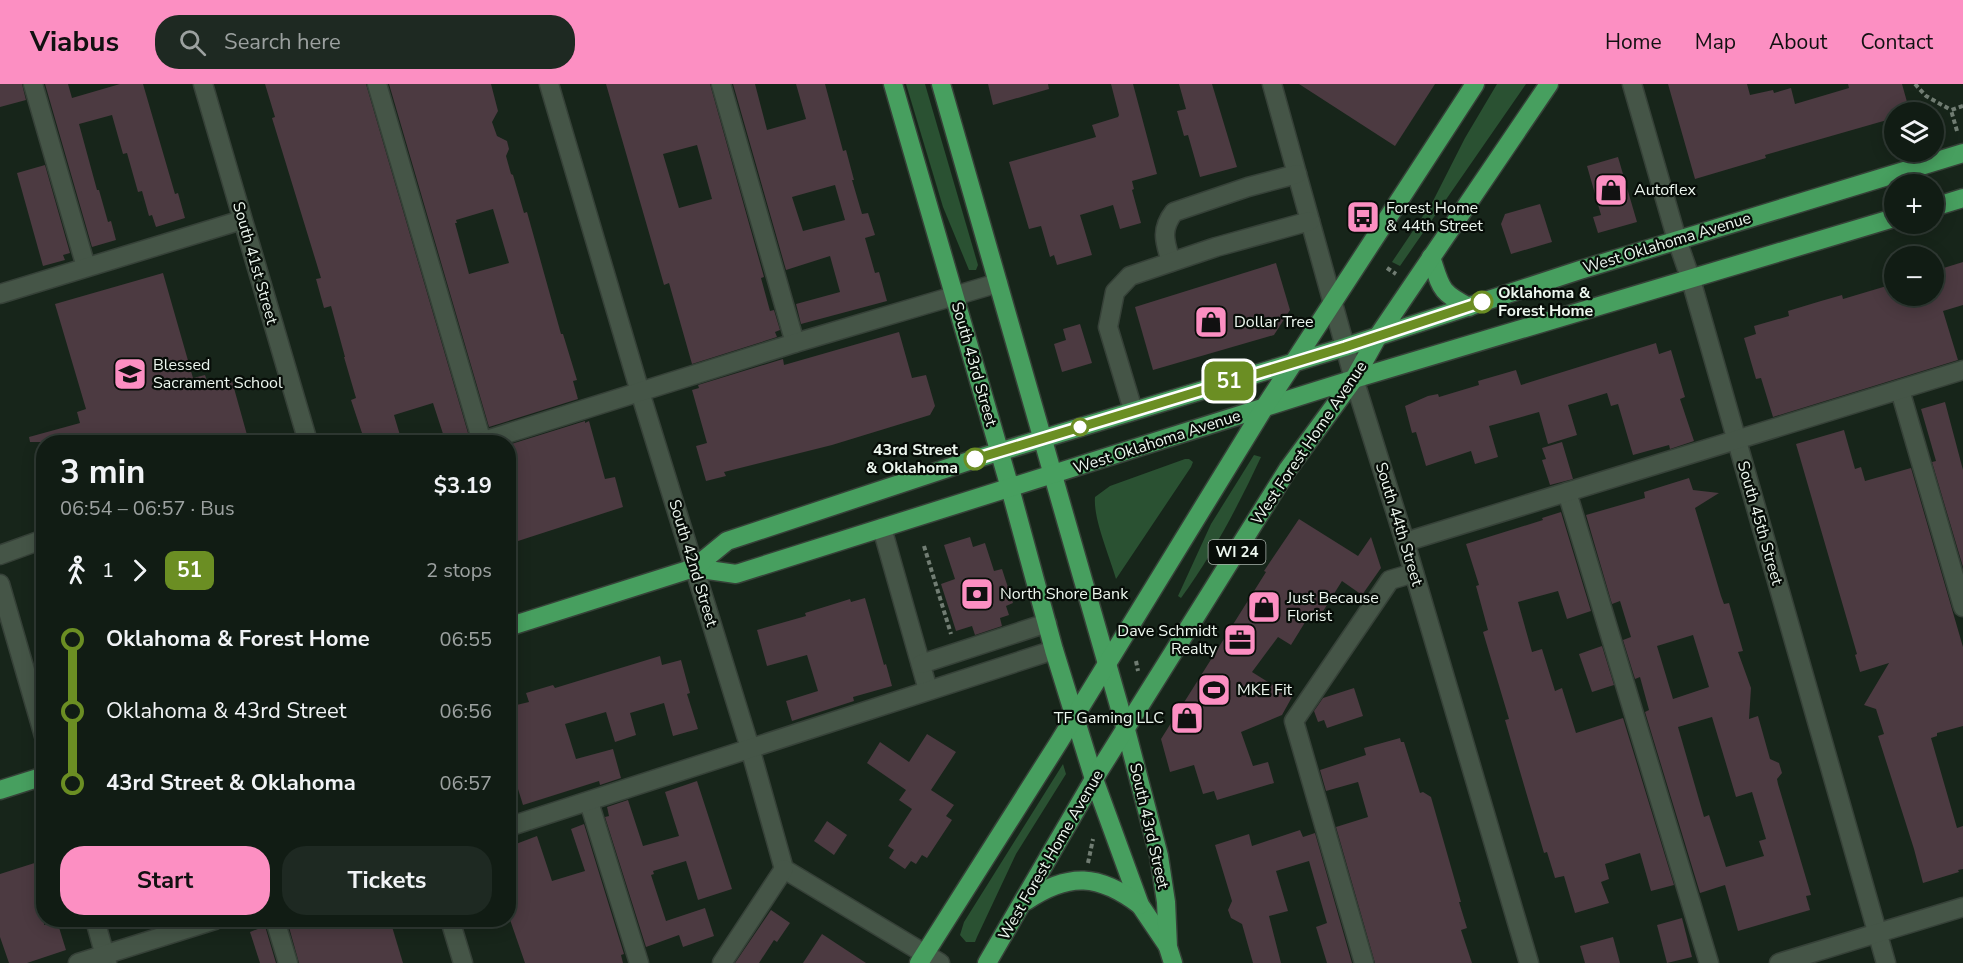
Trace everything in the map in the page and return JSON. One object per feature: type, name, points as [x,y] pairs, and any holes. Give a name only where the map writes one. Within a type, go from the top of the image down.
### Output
[{"type":"main road","name":"South 43rd Street","points":[[893,84],[1000,452],[1054,650],[1094,779],[1140,905],[1170,955]]},
{"type":"main road","name":"South 43rd Street","points":[[941,84],[1108,661],[1159,855],[1166,902],[1170,955]]},
{"type":"main road","name":"WI 24","points":[[928,960],[1074,716],[1264,408],[1476,84]]},
{"type":"main road","name":"West Forest Home Avenue","points":[[987,963],[1094,779],[1288,469],[1354,379],[1378,336],[1549,84]]},
{"type":"main road","name":"West Oklahoma Avenue","points":[[516,624],[694,568],[727,540],[1042,438],[1345,347],[1677,240],[1963,153]]},
{"type":"main road","points":[[1944,204],[1963,198]]},
{"type":"main road","name":"West Oklahoma Avenue","points":[[694,568],[736,573],[1354,379],[1884,221]]},
{"type":"main road","points":[[1431,257],[1441,289],[1469,307]]},
{"type":"main road","points":[[0,790],[36,779]]},
{"type":"main road","points":[[1024,902],[1045,888],[1065,882],[1085,880],[1122,891],[1140,905]]},
{"type":"street","points":[[33,84],[86,267]]},
{"type":"street","name":"South 41st Street","points":[[203,84],[306,435]]},
{"type":"street","points":[[377,84],[479,435]]},
{"type":"street","name":"South 42nd Street","points":[[549,84],[640,392],[750,748],[784,868]]},
{"type":"street","points":[[721,84],[795,343]]},
{"type":"street","name":"South 44th Street","points":[[1272,84],[1354,379],[1405,542],[1529,963]]},
{"type":"street","name":"South 45th Street","points":[[1635,85],[1677,240],[1691,280],[1886,963]]},
{"type":"street","points":[[1171,262],[1164,237],[1166,222],[1174,212],[1248,187],[1297,174]]},
{"type":"street","points":[[0,294],[243,220]]},
{"type":"street","points":[[1133,410],[1108,327],[1114,292],[1130,276],[1216,247],[1310,221]]},
{"type":"street","points":[[503,435],[795,343],[998,283]]},
{"type":"street","points":[[1405,542],[1963,370]]},
{"type":"street","points":[[1900,390],[1963,607]]},
{"type":"street","points":[[1567,492],[1709,963]]},
{"type":"street","points":[[882,528],[928,690]]},
{"type":"street","points":[[0,555],[36,542]]},
{"type":"street","points":[[1364,963],[1294,721],[1390,580],[1414,573]]},
{"type":"street","points":[[0,584],[3,606],[36,711]]},
{"type":"street","points":[[921,664],[1047,623]]},
{"type":"street","points":[[516,825],[1054,650]]},
{"type":"street","points":[[590,802],[639,963]]},
{"type":"street","points":[[722,963],[784,868],[928,960]]},
{"type":"street","points":[[1779,963],[1963,907]]},
{"type":"street","points":[[97,927],[106,959]]},
{"type":"street","points":[[78,963],[106,959],[195,927]]},
{"type":"street","points":[[277,927],[288,963]]},
{"type":"street","points":[[452,927],[462,963]]},
{"type":"path","points":[[1915,84],[1926,96],[1951,110],[1957,131]]},
{"type":"path","points":[[1951,110],[1963,106]]},
{"type":"path","points":[[1387,268],[1396,274]]},
{"type":"path","points":[[924,546],[952,637]]},
{"type":"path","points":[[1136,662],[1138,671]]},
{"type":"path","points":[[1087,870],[1093,839]]},
{"type":"green space","points":[[906,84],[925,84],[978,265],[976,270],[969,270],[943,207]]},
{"type":"green space","points":[[1497,84],[1526,84],[1400,266],[1392,262],[1433,201],[1465,138]]},
{"type":"green space","points":[[1254,455],[1261,457],[1243,494],[1214,547],[1181,598],[1178,596],[1211,524]]},
{"type":"green space","points":[[1185,459],[1193,462],[1191,467],[1116,579],[1099,527],[1095,497],[1110,486]]},
{"type":"green space","points":[[1063,764],[1066,774],[1016,854],[975,942],[966,942],[960,935],[964,922]]},
{"type":"building","points":[[0,84],[22,84],[26,100],[0,107]]},
{"type":"building","points":[[45,84],[68,84],[72,98],[120,84],[143,84],[175,194],[178,193],[185,218],[156,227],[152,215],[149,216],[142,191],[138,192],[127,153],[123,154],[112,115],[79,124],[97,190],[99,190],[108,222],[111,221],[116,240],[92,247]]},
{"type":"building","points":[[265,84],[366,84],[468,433],[443,435],[433,403],[394,415],[400,435],[363,435],[351,400],[356,398],[331,306],[324,308],[316,279],[321,278],[272,118],[275,117]]},
{"type":"building","points":[[389,84],[491,84],[498,111],[492,122],[497,136],[507,141],[509,149],[506,156],[524,213],[527,212],[561,334],[563,334],[577,380],[573,381],[578,399],[489,427]],"holes":[[[493,209],[509,263],[469,274],[456,220]]]},
{"type":"building","points":[[606,84],[710,84],[764,277],[761,278],[770,311],[774,310],[780,330],[775,332],[777,337],[692,364],[669,283],[664,285]],"holes":[[[697,145],[712,199],[679,208],[663,154]]]},
{"type":"building","points":[[733,84],[755,84],[767,130],[806,119],[796,84],[825,84],[843,151],[846,150],[862,214],[868,213],[875,235],[865,238],[875,273],[879,272],[887,301],[801,324],[796,304],[840,292],[830,256],[786,270]],"holes":[[[835,185],[845,220],[803,231],[792,197]]]},
{"type":"building","points":[[988,84],[1048,84],[1049,89],[993,105]]},
{"type":"building","points":[[1111,84],[1133,84],[1157,174],[1132,181],[1134,189],[1132,190],[1141,223],[1120,229],[1113,205],[1080,215],[1092,255],[1057,265],[1054,255],[1050,257],[1041,226],[1029,229],[1009,162],[1096,137],[1092,125],[1119,115]]},
{"type":"building","points":[[1179,84],[1212,84],[1237,167],[1200,177],[1188,135],[1184,136],[1177,111],[1186,109]]},
{"type":"building","points":[[1299,84],[1435,84],[1395,146]]},
{"type":"building","points":[[1668,84],[1747,84],[1750,95],[1773,90],[1774,93],[1791,88],[1795,104],[1849,88],[1848,84],[1902,84],[1907,102],[1884,102],[1884,121],[1765,155],[1766,158],[1695,179]]},
{"type":"building","name":"Autoflex","points":[[1618,157],[1637,222],[1598,233],[1593,217],[1601,215],[1587,166]]},
{"type":"building","points":[[45,165],[70,253],[63,255],[65,260],[43,266],[17,173]]},
{"type":"building","points":[[1540,204],[1552,242],[1511,254],[1501,224],[1505,214]]},
{"type":"building","points":[[1963,262],[1963,305],[1943,311],[1958,360],[1773,417],[1761,378],[1756,379],[1744,338],[1756,334],[1754,326],[1789,316],[1788,311],[1821,301],[1842,295],[1843,299],[1884,287],[1884,306],[1944,306],[1944,268]]},
{"type":"building","name":"Dollar Tree","points":[[1276,263],[1290,310],[1274,335],[1153,370],[1135,307]]},
{"type":"building","points":[[163,273],[193,378],[205,375],[209,387],[232,381],[247,435],[36,435],[80,423],[77,412],[86,409],[55,304]]},
{"type":"building","points":[[1080,324],[1092,363],[1062,372],[1054,344],[1066,340],[1063,329]]},
{"type":"building","points":[[899,332],[912,378],[926,375],[935,406],[930,415],[832,445],[724,472],[726,476],[706,481],[696,446],[707,443],[692,390],[699,388],[698,385],[783,359],[784,365]]},
{"type":"building","points":[[1656,343],[1659,354],[1671,350],[1685,397],[1680,399],[1694,441],[1670,449],[1669,445],[1633,455],[1618,404],[1611,406],[1607,393],[1568,405],[1577,435],[1548,444],[1539,412],[1489,426],[1498,457],[1475,464],[1471,451],[1426,466],[1416,432],[1412,433],[1405,406],[1428,396],[1438,394],[1439,397],[1479,385],[1478,381],[1516,370],[1521,385]]},
{"type":"building","points":[[1945,402],[1963,470],[1963,567],[1932,462],[1936,461],[1921,409]]},
{"type":"building","points":[[589,421],[605,479],[615,477],[623,507],[518,541],[516,535],[516,443]]},
{"type":"building","points":[[1844,430],[1855,469],[1861,467],[1865,481],[1911,468],[1963,647],[1963,726],[1937,733],[1937,736],[1931,738],[1957,828],[1963,826],[1963,869],[1923,883],[1878,736],[1884,734],[1876,709],[1864,705],[1889,663],[1860,672],[1855,655],[1857,654],[1796,444]]},
{"type":"building","points":[[36,435],[36,442],[30,442],[29,437]]},
{"type":"building","points":[[1562,442],[1573,479],[1550,485],[1542,460],[1546,459],[1542,448]]},
{"type":"building","points":[[1689,478],[1693,490],[1719,493],[1695,508],[1721,596],[1724,604],[1729,603],[1743,651],[1738,652],[1751,688],[1749,719],[1758,716],[1770,759],[1779,763],[1782,773],[1777,779],[1778,784],[1811,895],[1806,896],[1810,910],[1738,931],[1725,885],[1700,893],[1645,712],[1649,710],[1640,677],[1635,679],[1623,640],[1631,637],[1620,601],[1612,604],[1586,515],[1645,498],[1644,492]],"holes":[[[1693,635],[1709,687],[1673,699],[1657,646]],[[1712,717],[1736,797],[1752,792],[1766,839],[1759,841],[1764,856],[1726,867],[1709,815],[1704,817],[1678,727]]]},
{"type":"building","points":[[1561,512],[1591,611],[1567,619],[1558,591],[1518,602],[1532,652],[1542,649],[1555,691],[1562,688],[1576,733],[1623,718],[1674,885],[1651,891],[1640,853],[1605,864],[1609,879],[1601,882],[1609,903],[1575,913],[1564,876],[1555,878],[1547,852],[1544,853],[1505,720],[1509,719],[1483,632],[1488,630],[1476,586],[1479,585],[1466,544],[1543,520],[1542,518]]},
{"type":"building","points":[[1299,519],[1358,556],[1371,537],[1381,568],[1362,595],[1342,581],[1320,616],[1312,611],[1291,645],[1278,637],[1252,672],[1292,697],[1282,715],[1241,732],[1253,766],[1268,762],[1274,783],[1217,800],[1214,791],[1203,794],[1194,765],[1170,772],[1161,739],[1266,572],[1264,571]]},
{"type":"building","name":"North Shore Bank","points":[[970,537],[973,547],[985,543],[994,571],[1002,569],[1013,603],[1006,606],[1009,615],[1000,618],[1002,626],[975,635],[972,626],[956,631],[941,584],[955,579],[944,545]]},
{"type":"building","points":[[865,598],[892,686],[853,697],[854,701],[792,721],[786,701],[818,691],[807,655],[767,666],[757,630],[806,616],[805,613],[850,599],[851,602]]},
{"type":"building","points":[[1602,646],[1614,685],[1592,692],[1579,654]]},
{"type":"building","points":[[660,656],[662,665],[681,660],[690,693],[687,694],[698,729],[673,736],[664,703],[630,713],[636,735],[615,742],[606,712],[565,724],[576,759],[613,749],[621,778],[600,785],[599,781],[523,805],[516,783],[516,705],[529,702],[526,693],[553,685],[555,688]]},
{"type":"building","points":[[1354,688],[1363,716],[1327,728],[1324,720],[1318,722],[1314,711],[1323,698]]},
{"type":"building","points":[[927,734],[956,752],[931,790],[954,805],[946,816],[952,820],[927,858],[922,855],[916,864],[911,861],[905,869],[889,858],[894,850],[888,846],[912,809],[899,800],[906,790],[867,763],[880,742],[909,762]]},
{"type":"building","points":[[1400,738],[1401,742],[1404,742],[1420,793],[1423,792],[1431,797],[1461,902],[1459,902],[1467,928],[1461,930],[1472,963],[1375,963],[1336,827],[1368,817],[1358,782],[1326,791],[1320,770],[1366,755],[1364,748]]},
{"type":"building","points":[[697,781],[732,889],[698,900],[686,861],[653,871],[654,874],[651,875],[666,921],[705,908],[714,936],[683,947],[679,935],[646,947],[605,817],[609,816],[607,807],[628,800],[643,846],[679,836],[665,792]]},
{"type":"building","points":[[827,821],[847,835],[834,855],[814,841]]},
{"type":"building","points":[[584,824],[624,954],[621,955],[623,963],[525,963],[513,927],[516,927],[516,844],[537,836],[552,881],[585,871],[571,829]]},
{"type":"building","points":[[1300,830],[1303,837],[1315,833],[1352,963],[1327,963],[1316,927],[1327,923],[1309,861],[1276,871],[1288,911],[1269,916],[1281,963],[1253,963],[1242,924],[1231,918],[1228,910],[1232,901],[1215,845],[1249,834],[1252,846]]},
{"type":"building","points":[[36,863],[36,927],[59,927],[66,950],[27,963],[9,963],[0,937],[0,874]]},
{"type":"building","points":[[771,910],[790,923],[777,942],[774,940],[759,963],[735,963]]},
{"type":"building","points":[[1682,918],[1692,957],[1667,963],[1657,925]]},
{"type":"building","points":[[265,927],[276,963],[260,963],[250,932]]},
{"type":"building","points":[[289,927],[392,927],[403,963],[299,963]]},
{"type":"building","points":[[822,934],[866,963],[803,963]]},
{"type":"building","points":[[1613,937],[1620,963],[1585,963],[1580,946]]},
{"type":"bus line","name":"51","points":[[975,459],[1345,347],[1482,302]]},
{"type":"place","name":"Autoflex","points":[[1611,190]]},
{"type":"place","name":"Forest Home & 44th Street","points":[[1363,217]]},
{"type":"place","name":"Oklahoma & Forest Home","points":[[1482,302]]},
{"type":"place","name":"Dollar Tree","points":[[1211,322]]},
{"type":"place","name":"Blessed Sacrament School","points":[[130,374]]},
{"type":"place","name":"43rd Street & Oklahoma","points":[[975,459]]},
{"type":"place","name":"North Shore Bank","points":[[977,594]]},
{"type":"place","name":"Just Because Florist","points":[[1264,607]]},
{"type":"place","name":"Dave Schmidt Realty","points":[[1240,640]]},
{"type":"place","name":"MKE Fit","points":[[1214,690]]},
{"type":"place","name":"TF Gaming LLC","points":[[1187,718]]}]
